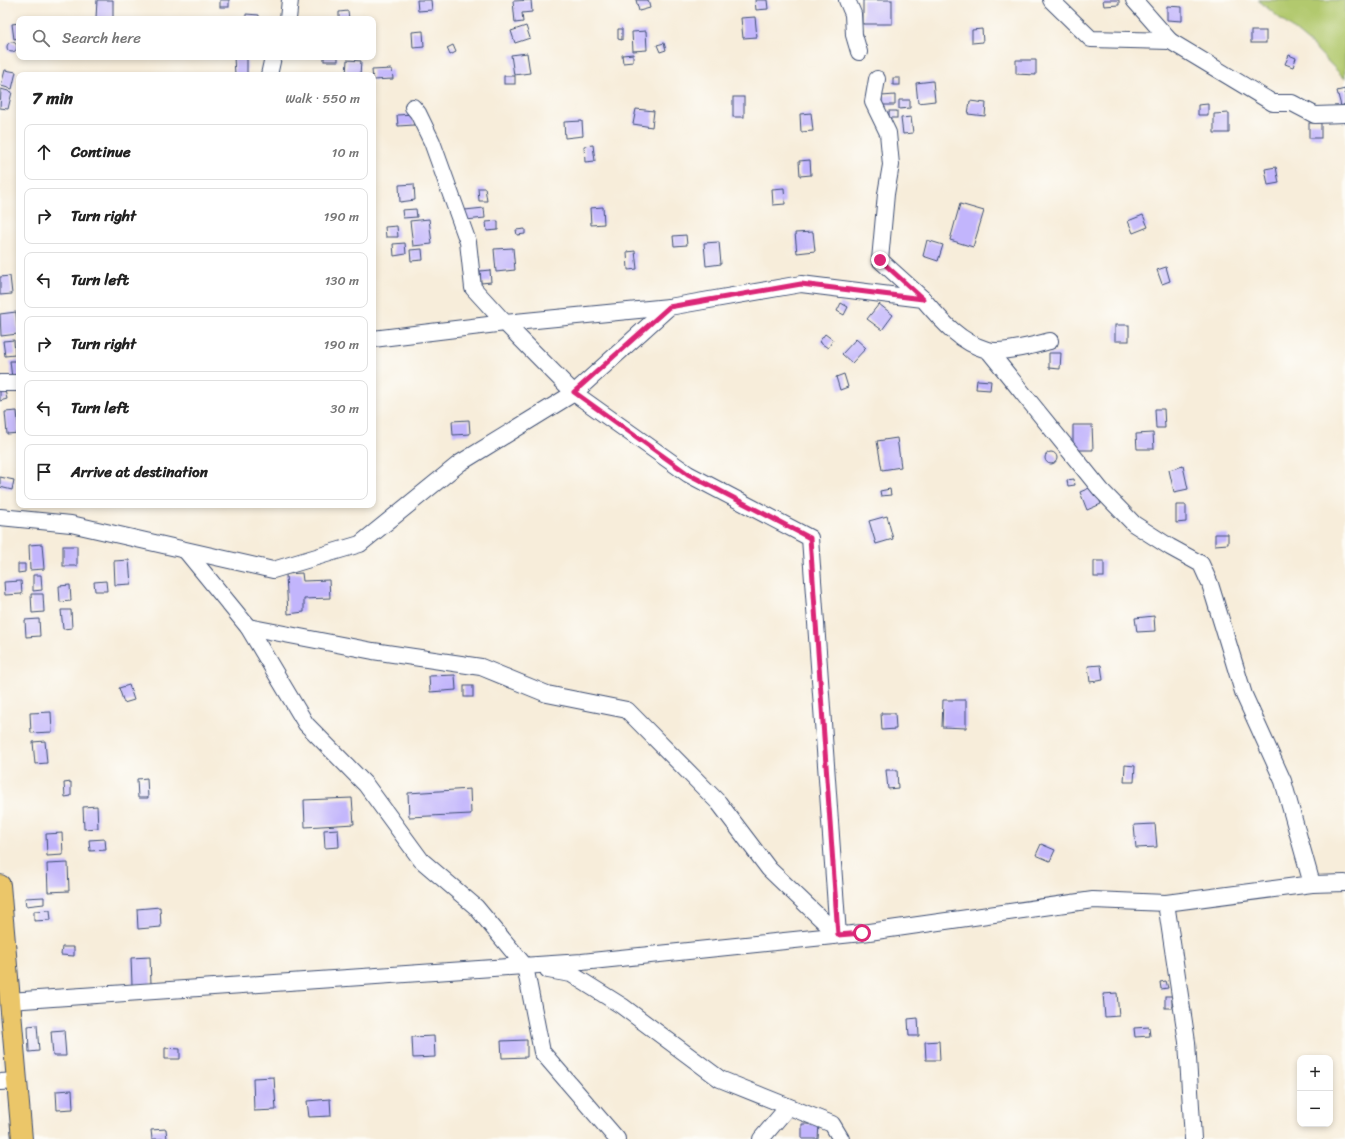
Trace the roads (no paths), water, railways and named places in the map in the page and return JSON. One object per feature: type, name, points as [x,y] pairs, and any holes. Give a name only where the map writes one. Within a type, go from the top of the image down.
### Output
[{"type":"main road","points":[[0,885],[9,1001],[8,1082],[22,1139]]},
{"type":"street","points":[[288,16],[290,0]]},
{"type":"street","points":[[847,0],[853,14],[854,35],[859,52]]},
{"type":"street","points":[[1051,0],[1091,39],[1170,41]]},
{"type":"street","points":[[1134,0],[1170,41],[1273,103],[1292,104],[1315,115],[1345,114]]},
{"type":"street","points":[[270,72],[272,60]]},
{"type":"street","points":[[877,79],[873,102],[888,133],[891,164],[886,194],[880,260],[923,299],[942,322],[962,338],[988,350],[1012,350],[1050,341]]},
{"type":"street","points":[[414,107],[432,142],[468,242],[473,288],[574,392],[688,474],[810,538],[838,935]]},
{"type":"street","points":[[376,339],[505,322],[669,307],[801,284],[923,299]]},
{"type":"street","points":[[0,517],[71,524],[273,570],[360,544],[460,463],[574,392],[669,307]]},
{"type":"street","points":[[988,350],[1101,490],[1134,524],[1170,547],[1201,564],[1210,584],[1244,696],[1283,781],[1312,884]]},
{"type":"street","points":[[0,383],[16,384]]},
{"type":"street","points":[[186,550],[248,627],[306,724],[366,785],[422,860],[476,907],[525,966],[542,1052],[617,1139]]},
{"type":"street","points":[[248,627],[373,651],[481,667],[547,694],[627,710],[719,803],[769,869],[838,935]]},
{"type":"street","points":[[9,1001],[525,966],[862,933],[1093,900],[1166,903],[1312,884],[1345,883]]},
{"type":"street","points":[[1166,903],[1187,1042],[1193,1139]]},
{"type":"street","points":[[525,966],[571,974],[622,1006],[720,1079],[832,1124],[841,1139]]},
{"type":"street","points":[[761,1139],[788,1107]]}]
